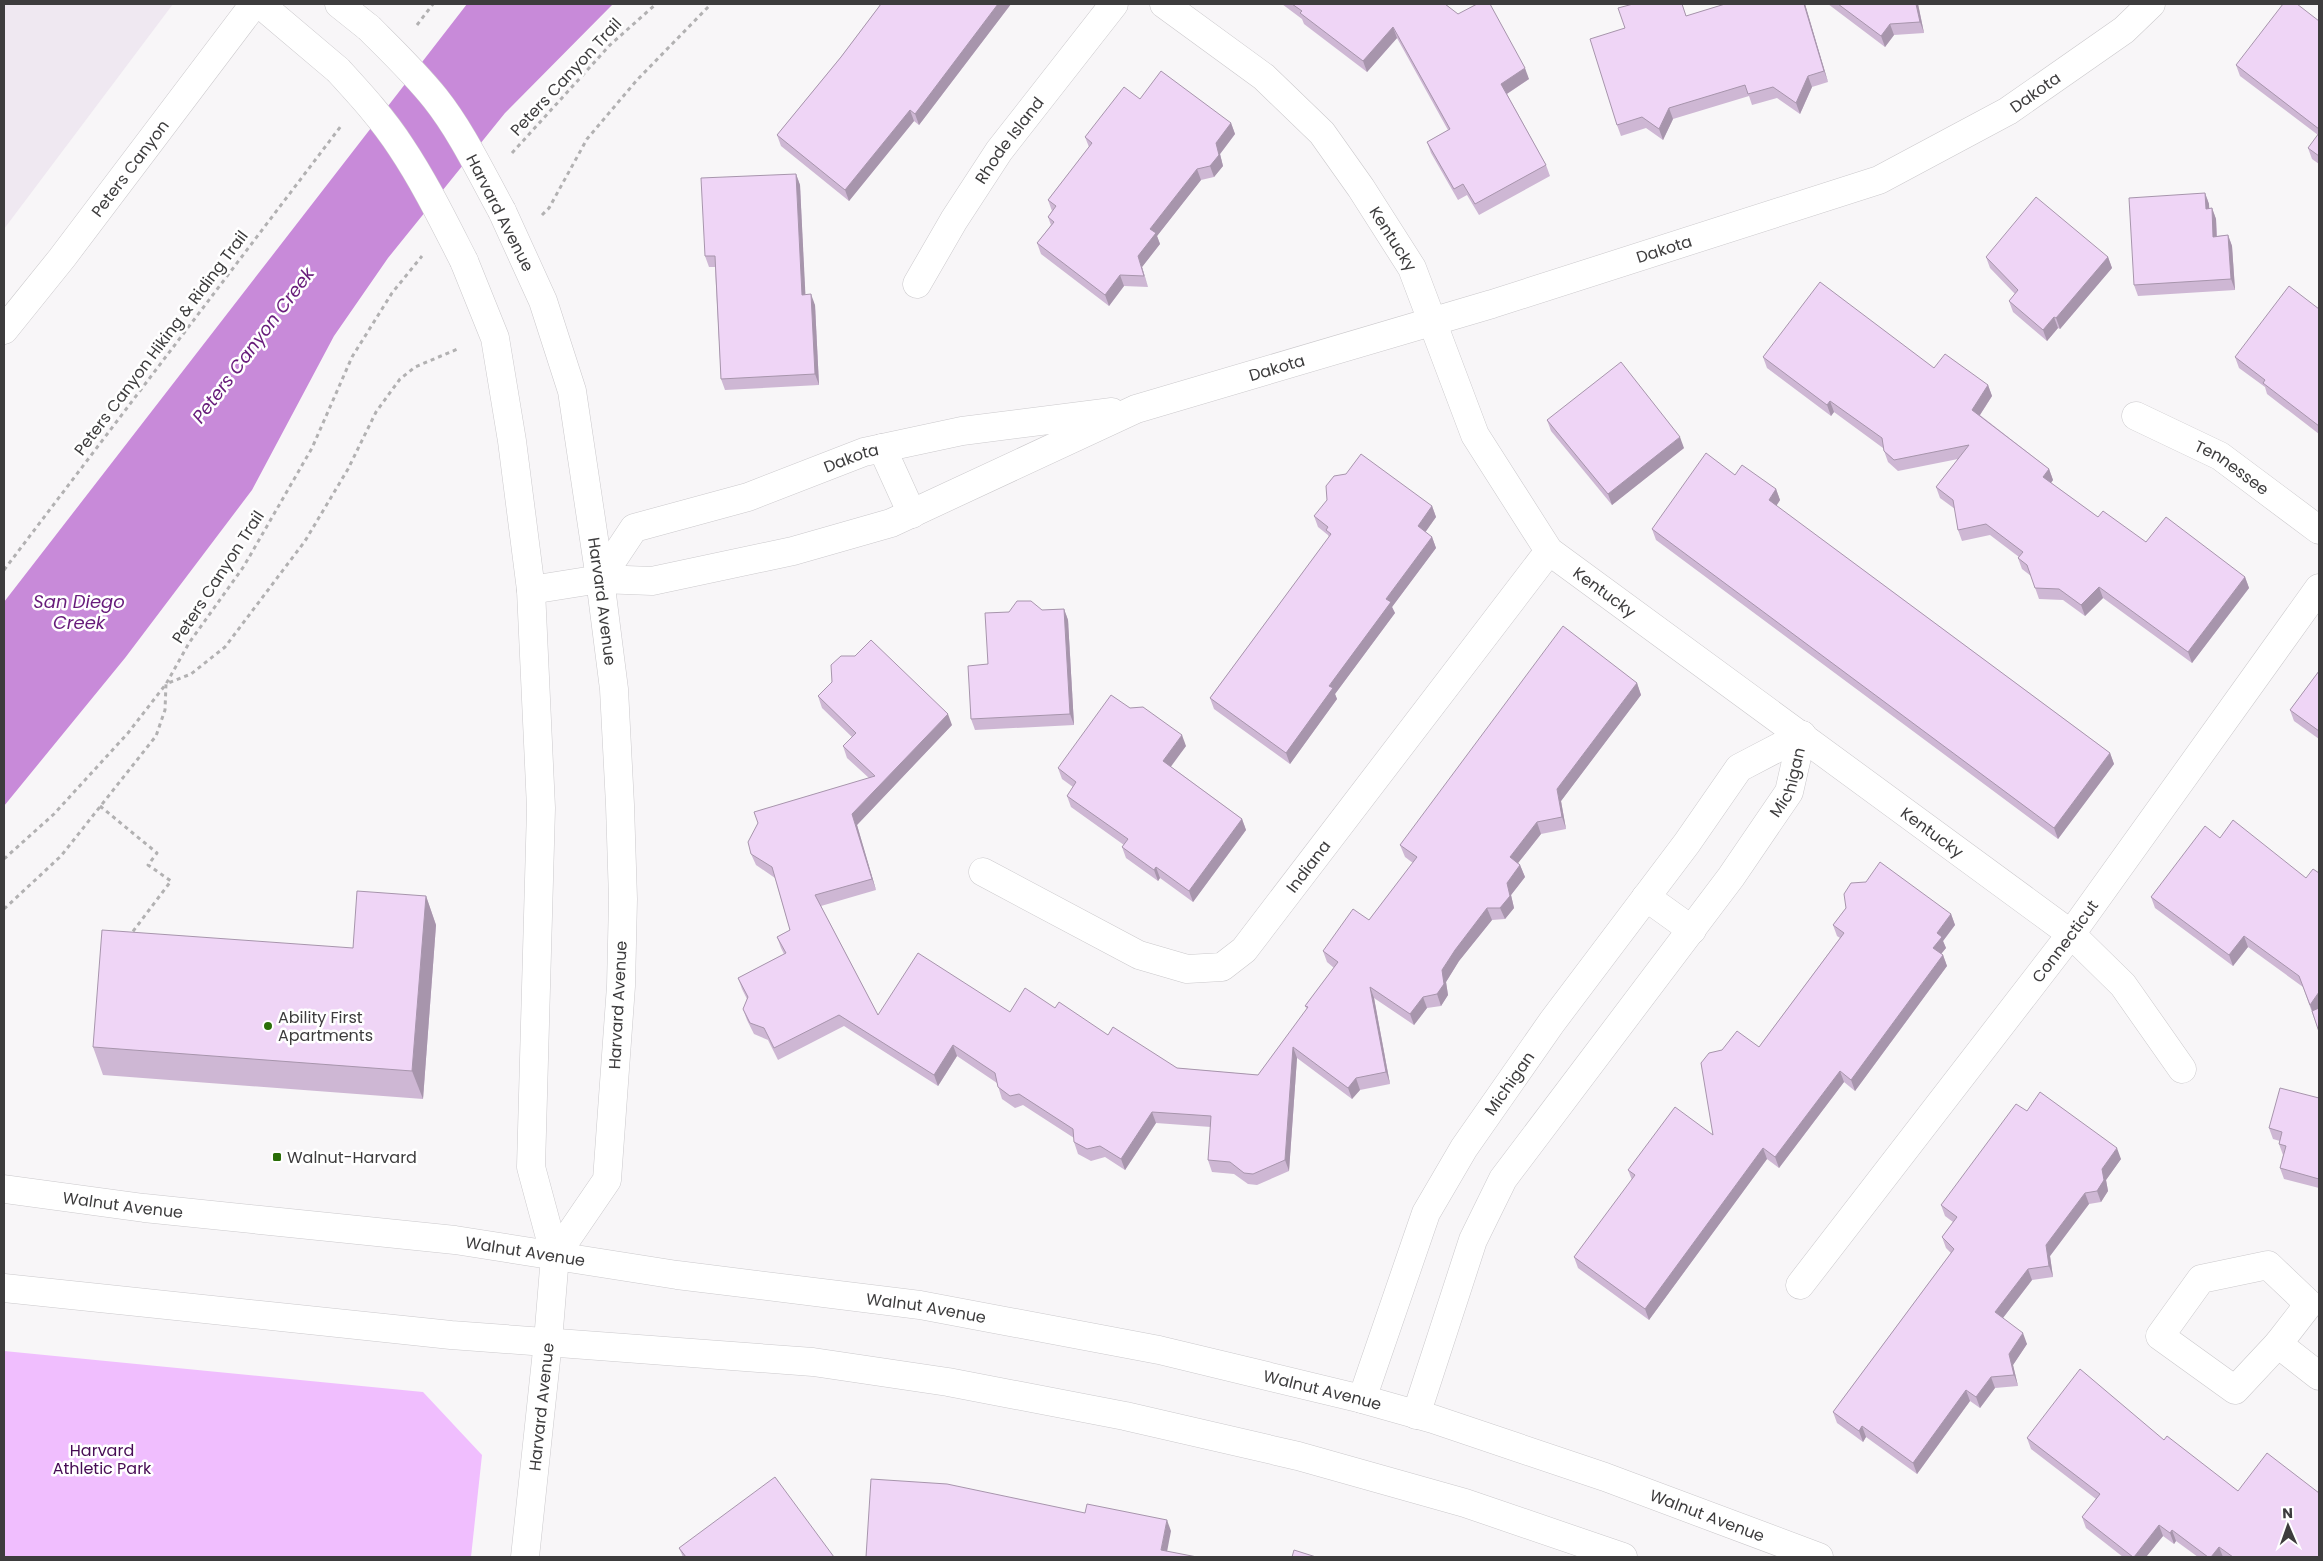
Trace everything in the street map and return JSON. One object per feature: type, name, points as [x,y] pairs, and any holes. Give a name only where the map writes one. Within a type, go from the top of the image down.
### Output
[{"type":"street","name":"Peters Canyon","points":[[4,330],[62,258],[254,4]]},
{"type":"street","name":"Harvard Avenue","points":[[260,4],[338,70],[366,100],[400,145],[426,187],[464,261],[494,338],[512,440],[531,590],[541,808],[531,1167],[555,1256],[525,1557]]},
{"type":"street","name":"Harvard Avenue","points":[[339,4],[369,28],[409,68],[436,99],[460,136],[507,222],[543,301],[572,391],[614,689],[623,899],[621,986],[606,1180],[555,1256]]},
{"type":"street","name":"Rhode Island","points":[[917,284],[954,220],[999,152],[1114,4]]},
{"type":"street","name":"Kentucky","points":[[1164,4],[1264,77],[1322,134],[1361,188],[1412,268],[1475,435],[1549,551],[1802,735],[2070,934],[2123,985],[2182,1069]]},
{"type":"street","name":"Dakota","points":[[531,590],[600,579],[652,581],[793,551],[891,523],[1136,409],[1433,322],[1879,180],[2008,112],[2124,30],[2151,4]]},
{"type":"street","name":"Dakota","points":[[600,579],[634,528],[748,496],[864,452],[962,431],[1136,409]]},
{"type":"street","name":"Tennessee","points":[[2136,416],[2220,456],[2319,530]]},
{"type":"street","points":[[882,448],[912,514]]},
{"type":"street","name":"Indiana","points":[[983,872],[1139,955],[1187,969],[1222,967],[1244,950],[1549,551]]},
{"type":"street","name":"Connecticut","points":[[1800,1285],[2070,934],[2319,588]]},
{"type":"street","name":"Michigan","points":[[1362,1400],[1426,1212],[1464,1148],[1552,1022],[1687,843],[1739,768],[1802,735]]},
{"type":"street","name":"Michigan","points":[[1416,1414],[1473,1240],[1504,1179],[1692,930],[1789,792],[1802,735]]},
{"type":"street","points":[[1646,897],[1692,930]]},
{"type":"street","name":"Walnut Avenue","points":[[4,1189],[144,1208],[455,1240],[677,1275],[920,1305],[1040,1326],[1159,1350],[1416,1414],[1606,1477],[1819,1557]]},
{"type":"street","points":[[2268,1265],[2309,1304],[2278,1344],[2235,1390],[2160,1336],[2201,1280],[2268,1265]]},
{"type":"street","points":[[4,1288],[451,1334],[813,1362],[948,1382],[1043,1399],[1212,1435],[1317,1461],[1465,1504],[1623,1557]]},
{"type":"street","points":[[2278,1344],[2319,1376]]},
{"type":"path","name":"Peters Canyon Trail","points":[[516,148],[610,45],[656,4]]},
{"type":"path","points":[[507,222],[549,208],[587,140],[637,80],[711,4]]},
{"type":"path","name":"Peters Canyon Hiking & Riding Trail","points":[[4,570],[337,131]]},
{"type":"path","name":"Peters Canyon Trail","points":[[4,859],[54,814],[128,733],[166,684],[189,643],[244,566],[312,448],[352,357],[392,293],[426,251]]},
{"type":"path","points":[[4,909],[61,856],[156,736],[165,710],[166,684],[191,674],[225,647],[305,541],[348,469],[376,412],[400,380],[415,367],[435,357],[494,338]]},
{"type":"path","points":[[100,806],[157,853],[148,865],[171,881],[126,940]]},
{"type":"shaded area","points":[[4,4],[173,4],[4,229]]},
{"type":"green space","name":"Harvard Athletic Park","points":[[4,1351],[423,1392],[482,1455],[471,1557],[4,1557]]},
{"type":"water","name":"San Diego Creek","points":[[467,4],[613,4],[505,113],[388,258],[334,336],[252,490],[125,658],[4,806],[4,602]]},
{"type":"building","points":[[881,4],[998,4],[915,114],[910,110],[845,190],[777,135],[841,57]]},
{"type":"building","points":[[1292,4],[1445,4],[1458,14],[1477,4],[1490,4],[1525,68],[1501,84],[1546,165],[1475,204],[1463,184],[1454,189],[1427,142],[1450,129],[1393,27],[1363,61],[1300,13],[1302,11]]},
{"type":"building","points":[[1633,4],[1682,4],[1686,16],[1725,4],[1804,4],[1824,71],[1808,76],[1796,103],[1773,87],[1748,94],[1745,85],[1669,108],[1659,129],[1642,117],[1617,125],[1590,39],[1625,28],[1618,8]]},
{"type":"building","points":[[1838,4],[1916,4],[1920,22],[1890,24],[1881,36]]},
{"type":"building","points":[[2283,4],[2297,4],[2319,21],[2319,129],[2236,65]]},
{"type":"building","points":[[1161,71],[1231,123],[1216,143],[1219,155],[1210,166],[1197,169],[1150,229],[1156,233],[1138,256],[1144,276],[1120,275],[1105,295],[1037,243],[1054,222],[1048,217],[1056,206],[1048,200],[1092,143],[1085,137],[1124,87],[1140,99]]},
{"type":"building","points":[[2319,133],[2319,156],[2308,148]]},
{"type":"building","points":[[796,174],[802,295],[811,294],[815,374],[721,379],[715,256],[705,256],[701,178]]},
{"type":"building","points":[[2205,193],[2206,209],[2212,208],[2213,237],[2228,235],[2231,279],[2134,285],[2129,198]]},
{"type":"building","points":[[2036,197],[2108,257],[2056,318],[2054,317],[2043,330],[2009,301],[2018,290],[1986,257]]},
{"type":"building","points":[[1820,282],[1934,368],[1945,354],[1988,385],[1972,410],[2049,469],[2043,477],[2098,517],[2103,511],[2146,542],[2166,517],[2245,577],[2188,652],[2099,587],[2081,605],[2059,589],[2035,588],[2027,565],[2018,558],[2023,552],[1986,524],[1958,530],[1953,500],[1936,487],[1969,445],[1894,460],[1884,451],[1882,438],[1830,401],[1827,405],[1763,357]]},
{"type":"building","points":[[2289,286],[2319,309],[2319,426],[2263,383],[2265,380],[2235,357]]},
{"type":"building","points":[[1621,362],[1680,437],[1608,494],[1547,420]]},
{"type":"building","points":[[1706,453],[1735,475],[1742,465],[1776,489],[1769,500],[2110,753],[2054,828],[1652,529]]},
{"type":"building","points":[[1361,454],[1432,506],[1418,526],[1432,537],[1386,599],[1391,602],[1329,686],[1333,688],[1286,753],[1210,698],[1331,534],[1326,530],[1328,527],[1314,516],[1327,500],[1326,486],[1334,476],[1346,474]]},
{"type":"building","points":[[1017,601],[1031,601],[1042,610],[1064,609],[1070,714],[971,719],[968,666],[988,664],[985,613],[1009,612]]},
{"type":"building","points":[[1563,626],[1637,683],[1557,789],[1562,817],[1537,822],[1510,857],[1520,865],[1507,883],[1510,896],[1500,908],[1487,908],[1455,950],[1442,970],[1444,984],[1437,994],[1423,997],[1410,1014],[1370,987],[1386,1072],[1356,1078],[1348,1088],[1293,1047],[1285,1160],[1253,1174],[1244,1173],[1230,1162],[1208,1160],[1211,1116],[1152,1112],[1121,1159],[1100,1146],[1087,1149],[1074,1142],[1073,1129],[1019,1094],[1010,1096],[998,1087],[995,1073],[953,1045],[934,1075],[839,1015],[774,1048],[764,1028],[750,1023],[743,1009],[748,997],[738,978],[786,953],[777,937],[790,930],[772,867],[751,854],[748,842],[758,823],[754,812],[875,776],[843,746],[856,733],[818,696],[832,682],[831,665],[841,656],[855,656],[871,640],[948,714],[852,814],[872,879],[815,895],[878,1015],[918,953],[1010,1012],[1025,988],[1055,1008],[1059,1002],[1108,1035],[1113,1027],[1177,1068],[1258,1075],[1308,1007],[1305,1006],[1338,962],[1323,951],[1353,909],[1369,920],[1417,857],[1400,845]]},
{"type":"building","points":[[2319,671],[2319,731],[2290,710]]},
{"type":"building","points":[[1111,695],[1130,708],[1143,707],[1182,735],[1163,761],[1242,819],[1189,891],[1156,867],[1154,870],[1122,847],[1128,839],[1067,796],[1076,782],[1058,768]]},
{"type":"building","points":[[2233,820],[2306,878],[2313,869],[2319,873],[2319,992],[2310,1005],[2299,976],[2244,936],[2229,955],[2151,897],[2205,826],[2220,838]]},
{"type":"building","points":[[1880,862],[1951,914],[1937,933],[1942,937],[1933,948],[1943,955],[1851,1080],[1840,1071],[1775,1157],[1763,1148],[1645,1309],[1574,1257],[1635,1175],[1628,1170],[1675,1107],[1713,1135],[1701,1063],[1709,1053],[1722,1050],[1737,1031],[1759,1047],[1844,933],[1833,925],[1846,908],[1844,894],[1851,883],[1866,882]]},
{"type":"building","name":"Ability First Apartments","points":[[357,891],[426,896],[412,1071],[93,1047],[102,930],[353,948]]},
{"type":"building","points":[[2319,1008],[2319,1032],[2312,1011]]},
{"type":"building","points":[[2280,1088],[2319,1098],[2319,1179],[2280,1168],[2286,1146],[2279,1144],[2282,1132],[2269,1128]]},
{"type":"building","points":[[2040,1092],[2117,1148],[2102,1169],[2104,1180],[2097,1191],[2085,1193],[2046,1245],[2049,1266],[2028,1269],[1995,1312],[2023,1333],[2009,1354],[2014,1375],[1991,1377],[1976,1397],[1966,1390],[1913,1463],[1862,1426],[1859,1431],[1833,1412],[1954,1249],[1942,1237],[1957,1217],[1941,1205],[2016,1104],[2027,1111]]},
{"type":"building","points":[[2080,1369],[2164,1440],[2167,1436],[2238,1491],[2267,1453],[2319,1493],[2319,1557],[2233,1557],[2219,1547],[2211,1557],[2208,1557],[2172,1530],[2170,1533],[2159,1525],[2133,1557],[2082,1517],[2100,1494],[2027,1438]]},
{"type":"building","points":[[775,1477],[834,1557],[686,1557],[679,1548]]},
{"type":"building","points":[[871,1479],[947,1484],[1085,1513],[1087,1504],[1167,1520],[1161,1550],[1197,1557],[866,1557]]},
{"type":"building","points":[[1294,1550],[1316,1557],[1292,1557]]},
{"type":"place","name":"Ability First Apartments","points":[[268,1026]]},
{"type":"place","name":"Walnut-Harvard","points":[[277,1157]]},
{"type":"water label","name":"Peters Canyon Creek","points":[[253,345]]}]
